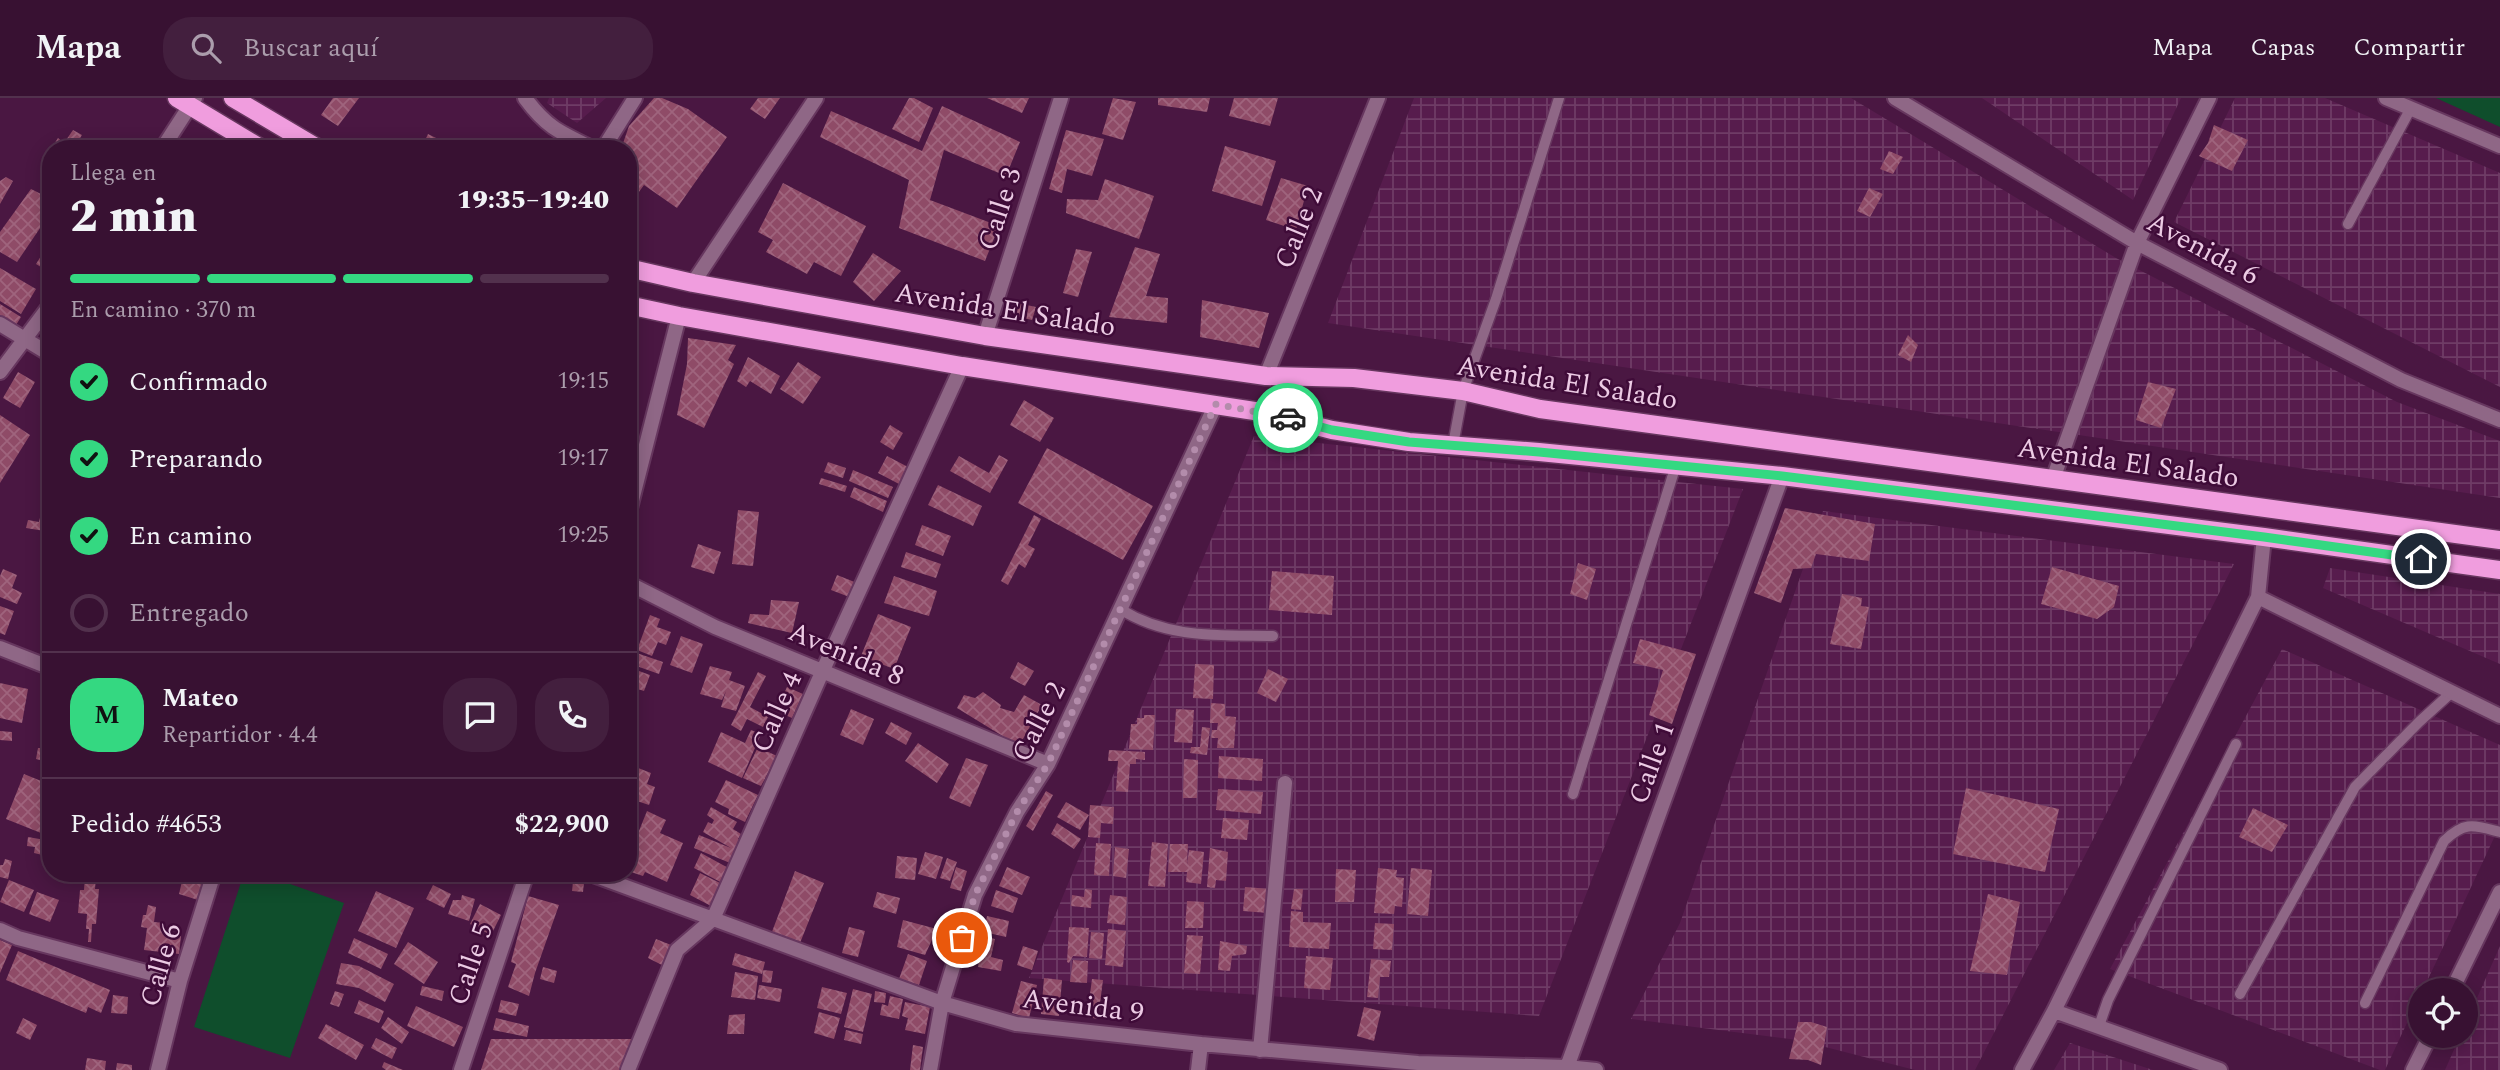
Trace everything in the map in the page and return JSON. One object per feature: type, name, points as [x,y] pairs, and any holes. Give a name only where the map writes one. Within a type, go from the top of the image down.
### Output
[{"type":"main road","points":[[233,98],[304,140]]},
{"type":"main road","points":[[187,100],[248,140]]},
{"type":"main road","name":"Avenida El Salado","points":[[637,270],[693,283],[985,336],[1266,376],[1354,378],[1462,391],[1540,409],[2500,540]]},
{"type":"main road","name":"Avenida El Salado","points":[[637,307],[962,366],[1216,404],[1332,430],[1409,442],[1782,476],[2500,570]]},
{"type":"street","points":[[525,98],[539,118],[575,140]]},
{"type":"street","points":[[609,140],[635,98]]},
{"type":"street","points":[[693,283],[816,98]]},
{"type":"street","name":"Calle 3","points":[[985,336],[1061,98]]},
{"type":"street","name":"Calle 2","points":[[1266,376],[1378,98]]},
{"type":"street","name":"Avenida 6","points":[[1895,98],[2137,243],[2401,380],[2500,421]]},
{"type":"street","points":[[2053,479],[2137,243],[2209,98]]},
{"type":"street","points":[[2386,98],[2500,146]]},
{"type":"street","points":[[167,140],[187,100]]},
{"type":"street","points":[[0,372],[42,316]]},
{"type":"street","points":[[637,481],[679,316]]},
{"type":"street","points":[[0,324],[42,350]]},
{"type":"street","name":"Calle 4","points":[[628,1070],[677,950],[713,919],[962,366]]},
{"type":"street","name":"Calle 2","points":[[930,1070],[942,1003],[975,895],[1017,812],[1048,764],[1216,404]]},
{"type":"street","name":"Calle 1","points":[[1567,1067],[1782,476]]},
{"type":"street","points":[[2022,1070],[2054,1011],[2258,597],[2264,537]]},
{"type":"street","name":"Avenida 8","points":[[637,588],[715,627],[1048,764]]},
{"type":"street","points":[[2258,597],[2500,716]]},
{"type":"street","points":[[0,648],[42,664]]},
{"type":"street","points":[[1260,1050],[1285,783]]},
{"type":"street","name":"Calle 6","points":[[158,1070],[180,981],[211,882]]},
{"type":"street","name":"Calle 5","points":[[461,1070],[524,882]]},
{"type":"street","name":"Avenida 9","points":[[612,882],[942,1003],[1016,1024],[1418,1066],[1567,1067],[1596,1070]]},
{"type":"street","points":[[2458,978],[2500,892]]},
{"type":"street","points":[[0,930],[18,938],[180,981]]},
{"type":"street","points":[[2054,1011],[2099,1026],[2195,1066],[2220,1070]]},
{"type":"street","points":[[1198,1070],[1201,1044]]},
{"type":"street","points":[[2413,1070],[2424,1048]]},
{"type":"lane","points":[[1453,445],[1462,391],[1496,299],[1559,98]]},
{"type":"lane","points":[[2348,224],[2411,108]]},
{"type":"lane","points":[[1573,794],[1676,466]]},
{"type":"lane","points":[[1120,609],[1140,621],[1185,634],[1273,636]]},
{"type":"lane","points":[[2240,994],[2355,787],[2452,692]]},
{"type":"lane","points":[[2099,1026],[2108,1000],[2236,744]]},
{"type":"lane","points":[[2365,1003],[2444,841],[2457,828],[2475,826],[2500,832]]},
{"type":"shaded area","points":[[549,98],[606,98],[577,123],[547,103]]},
{"type":"shaded area","points":[[1414,98],[1851,98],[2116,258],[2397,402],[2500,441],[2500,498],[1328,323]]},
{"type":"shaded area","points":[[1982,98],[2181,98],[2133,200]]},
{"type":"shaded area","points":[[2235,98],[2325,98],[2500,173],[2500,387],[2174,222]]},
{"type":"shaded area","points":[[1254,436],[1743,489],[1539,1016],[1029,978]]},
{"type":"shaded area","points":[[1823,511],[2234,564],[1975,1070],[1915,1070],[1798,1040],[1631,1019],[1680,923]]},
{"type":"shaded area","points":[[2330,568],[2500,594],[2500,664],[2323,588]]},
{"type":"shaded area","points":[[2282,649],[2500,745],[2500,825],[2429,978],[2408,978],[2408,1021],[2385,1070],[2110,969]]},
{"type":"shaded area","points":[[2500,946],[2500,1070],[2445,1070],[2455,1048],[2478,1048],[2478,996]]},
{"type":"shaded area","points":[[2070,1043],[2153,1070],[2054,1070]]},
{"type":"green space","points":[[2436,98],[2500,98],[2500,127]]},
{"type":"green space","points":[[241,882],[284,882],[344,903],[290,1058],[194,1027]]},
{"type":"building","points":[[333,98],[359,98],[338,126],[321,115]]},
{"type":"building","points":[[654,98],[662,98],[688,109],[727,137],[677,208],[644,185],[637,195],[637,140],[624,140],[629,126]]},
{"type":"building","points":[[758,98],[780,98],[765,119],[750,109]]},
{"type":"building","points":[[909,98],[933,108],[919,142],[892,129]]},
{"type":"building","points":[[987,98],[1029,98],[1022,113]]},
{"type":"building","points":[[1113,98],[1136,102],[1123,140],[1102,134]]},
{"type":"building","points":[[1158,98],[1210,98],[1207,112],[1158,105]]},
{"type":"building","points":[[1234,98],[1278,98],[1270,126],[1229,116]]},
{"type":"building","points":[[942,106],[1020,142],[1006,176],[944,150],[930,200],[999,226],[985,261],[899,228],[909,180],[820,137],[831,111],[922,151]]},
{"type":"building","points":[[2214,125],[2248,140],[2232,171],[2199,156],[2208,143]]},
{"type":"building","points":[[73,130],[82,135],[79,140],[66,140]]},
{"type":"building","points":[[1066,130],[1104,139],[1092,176],[1067,169],[1062,193],[1049,189]]},
{"type":"building","points":[[428,134],[440,140],[425,140]]},
{"type":"building","points":[[1225,146],[1276,161],[1262,206],[1212,191]]},
{"type":"building","points":[[1889,151],[1903,157],[1893,174],[1880,169]]},
{"type":"building","points":[[6,177],[13,181],[0,204],[0,181]]},
{"type":"building","points":[[1281,178],[1308,186],[1296,230],[1266,220]]},
{"type":"building","points":[[1105,179],[1154,196],[1139,239],[1066,213],[1067,199],[1098,200]]},
{"type":"building","points":[[783,183],[866,226],[841,276],[814,262],[807,274],[766,252],[773,240],[758,232]]},
{"type":"building","points":[[1869,188],[1883,194],[1870,217],[1857,211]]},
{"type":"building","points":[[31,189],[42,194],[42,225],[17,262],[0,252],[0,232]]},
{"type":"building","points":[[1135,247],[1160,254],[1146,296],[1168,298],[1167,323],[1109,317]]},
{"type":"building","points":[[1076,249],[1092,252],[1078,297],[1063,293]]},
{"type":"building","points":[[873,253],[901,271],[874,301],[853,282]]},
{"type":"building","points":[[42,254],[42,268],[36,264]]},
{"type":"building","points":[[0,268],[36,289],[21,314],[0,301]]},
{"type":"building","points":[[1202,300],[1269,313],[1259,348],[1200,337]]},
{"type":"building","points":[[1017,303],[1036,307],[1032,320],[1014,316]]},
{"type":"building","points":[[0,304],[21,317],[16,325],[0,315]]},
{"type":"building","points":[[1908,335],[1918,345],[1911,362],[1898,355]]},
{"type":"building","points":[[688,338],[736,345],[728,360],[734,364],[704,428],[677,415],[687,364]]},
{"type":"building","points":[[748,357],[780,376],[771,394],[750,381],[746,387],[737,381]]},
{"type":"building","points":[[798,362],[821,377],[803,404],[780,389]]},
{"type":"building","points":[[18,372],[35,382],[20,408],[3,398]]},
{"type":"building","points":[[2148,382],[2176,389],[2161,428],[2136,420]]},
{"type":"building","points":[[1024,400],[1054,418],[1040,442],[1010,425]]},
{"type":"building","points":[[0,415],[30,435],[0,483]]},
{"type":"building","points":[[890,425],[903,433],[893,450],[880,442]]},
{"type":"building","points":[[1047,448],[1153,506],[1123,560],[1018,503]]},
{"type":"building","points":[[999,455],[1008,460],[990,493],[950,471],[959,456],[989,473]]},
{"type":"building","points":[[887,456],[908,467],[899,484],[878,473]]},
{"type":"building","points":[[828,462],[846,468],[843,478],[824,472]]},
{"type":"building","points":[[853,470],[893,487],[888,498],[849,481]]},
{"type":"building","points":[[821,478],[847,486],[845,492],[819,484]]},
{"type":"building","points":[[938,485],[982,506],[973,526],[928,505]]},
{"type":"building","points":[[854,487],[887,501],[883,512],[850,497]]},
{"type":"building","points":[[1785,508],[1875,524],[1869,561],[1816,554],[1811,568],[1793,569],[1781,603],[1754,593]]},
{"type":"building","points":[[738,510],[759,512],[753,566],[732,564]]},
{"type":"building","points":[[42,513],[42,531],[26,528],[28,520],[39,522]]},
{"type":"building","points":[[1034,515],[1041,519],[1028,545],[1035,549],[1025,568],[1019,564],[1008,585],[1001,581]]},
{"type":"building","points":[[922,525],[951,536],[943,556],[915,545]]},
{"type":"building","points":[[698,544],[721,552],[714,574],[691,567]]},
{"type":"building","points":[[906,552],[941,564],[936,578],[901,567]]},
{"type":"building","points":[[1578,563],[1596,569],[1587,600],[1570,594]]},
{"type":"building","points":[[2052,567],[2119,586],[2114,607],[2097,619],[2041,604]]},
{"type":"building","points":[[3,569],[17,575],[12,588],[22,593],[17,604],[0,597],[0,576]]},
{"type":"building","points":[[1272,571],[1334,576],[1332,615],[1269,610]]},
{"type":"building","points":[[837,575],[857,583],[852,598],[831,590]]},
{"type":"building","points":[[894,576],[937,591],[929,616],[884,603]]},
{"type":"building","points":[[1842,594],[1862,598],[1861,606],[1869,607],[1861,649],[1830,644]]},
{"type":"building","points":[[771,600],[799,602],[792,633],[748,623],[750,614],[769,615]]},
{"type":"building","points":[[0,606],[14,611],[5,635],[0,633]]},
{"type":"building","points":[[878,614],[911,627],[894,669],[861,656]]},
{"type":"building","points":[[650,615],[660,619],[657,627],[671,632],[666,645],[658,642],[652,656],[637,650]]},
{"type":"building","points":[[681,636],[703,644],[692,673],[670,665]]},
{"type":"building","points":[[1640,639],[1696,654],[1672,724],[1649,715],[1663,670],[1633,663]]},
{"type":"building","points":[[637,653],[663,662],[659,674],[637,666]]},
{"type":"building","points":[[1018,662],[1034,671],[1025,686],[1010,678]]},
{"type":"building","points":[[1195,664],[1214,665],[1213,699],[1193,698]]},
{"type":"building","points":[[710,666],[732,672],[729,680],[745,686],[736,711],[721,707],[726,691],[722,700],[700,694]]},
{"type":"building","points":[[1268,669],[1288,679],[1276,702],[1257,693]]},
{"type":"building","points":[[637,670],[650,675],[644,691],[637,689]]},
{"type":"building","points":[[758,672],[766,676],[750,707],[768,717],[763,727],[747,719],[741,731],[731,725]]},
{"type":"building","points":[[0,683],[28,689],[22,723],[0,718]]},
{"type":"building","points":[[787,687],[803,694],[792,718],[776,711]]},
{"type":"building","points":[[983,692],[1001,705],[1000,708],[1014,712],[1024,695],[1042,705],[1019,746],[957,708],[964,695],[975,698]]},
{"type":"building","points":[[1211,703],[1225,704],[1225,716],[1236,717],[1234,748],[1217,748],[1218,738],[1211,738],[1212,730],[1217,730],[1218,723],[1210,723]]},
{"type":"building","points":[[851,709],[874,719],[863,745],[840,735]]},
{"type":"building","points":[[1176,709],[1194,710],[1192,743],[1174,742]]},
{"type":"building","points":[[1144,715],[1155,715],[1153,750],[1129,749],[1131,724],[1137,724],[1137,718],[1144,718]]},
{"type":"building","points":[[891,722],[912,733],[906,745],[885,733]]},
{"type":"building","points":[[1202,727],[1210,728],[1207,755],[1190,753],[1191,747],[1200,747]]},
{"type":"building","points":[[751,730],[761,734],[742,778],[708,762],[721,732],[745,743]]},
{"type":"building","points":[[0,731],[12,732],[12,741],[0,740]]},
{"type":"building","points":[[918,743],[949,764],[937,783],[905,761]]},
{"type":"building","points":[[758,747],[777,756],[761,786],[743,778]]},
{"type":"building","points":[[38,748],[42,748],[42,761],[36,759]]},
{"type":"building","points":[[1109,750],[1145,752],[1145,760],[1136,759],[1136,764],[1130,764],[1128,792],[1116,791],[1118,761],[1108,761]]},
{"type":"building","points":[[1219,756],[1263,759],[1262,781],[1218,778]]},
{"type":"building","points":[[966,758],[988,765],[970,807],[949,798]]},
{"type":"building","points":[[1184,759],[1198,760],[1197,798],[1183,798]]},
{"type":"building","points":[[637,768],[651,773],[647,784],[655,787],[649,805],[637,801]]},
{"type":"building","points":[[24,774],[42,781],[42,833],[6,819]]},
{"type":"building","points":[[726,780],[758,795],[745,822],[728,814],[729,809],[715,802]]},
{"type":"building","points":[[1966,788],[2059,809],[2045,872],[1953,854]]},
{"type":"building","points":[[1218,789],[1263,792],[1261,814],[1216,810]]},
{"type":"building","points":[[1046,791],[1053,795],[1033,831],[1026,826]]},
{"type":"building","points":[[1066,802],[1089,815],[1080,830],[1057,817]]},
{"type":"building","points":[[1090,805],[1114,807],[1113,824],[1101,823],[1100,838],[1088,837]]},
{"type":"building","points":[[711,807],[737,822],[733,829],[741,834],[738,839],[742,841],[730,863],[694,848],[699,835],[731,848],[703,832],[708,822],[712,824],[714,820],[707,815]]},
{"type":"building","points":[[2253,808],[2288,825],[2272,852],[2239,837]]},
{"type":"building","points":[[647,811],[666,820],[660,833],[683,843],[667,882],[645,872],[643,876],[637,874],[637,836]]},
{"type":"building","points":[[1223,818],[1249,820],[1247,840],[1221,838]]},
{"type":"building","points":[[1057,823],[1081,839],[1074,849],[1051,834]]},
{"type":"building","points":[[28,837],[42,839],[42,855],[34,853],[35,847],[27,846]]},
{"type":"building","points":[[1152,842],[1168,844],[1165,887],[1148,886]]},
{"type":"building","points":[[1096,843],[1111,844],[1109,876],[1094,875]]},
{"type":"building","points":[[1170,844],[1188,844],[1187,865],[1189,850],[1204,852],[1201,884],[1186,882],[1187,872],[1168,872]]},
{"type":"building","points":[[1115,847],[1129,849],[1126,878],[1113,876]]},
{"type":"building","points":[[1210,848],[1228,852],[1226,881],[1216,880],[1215,888],[1207,887]]},
{"type":"building","points":[[925,852],[943,857],[936,879],[918,874]]},
{"type":"building","points":[[701,853],[732,870],[724,884],[694,868]]},
{"type":"building","points":[[897,856],[917,858],[915,880],[895,878]]},
{"type":"building","points":[[947,858],[957,862],[950,881],[940,878]]},
{"type":"building","points":[[5,859],[12,861],[8,879],[0,877],[0,865],[3,865]]},
{"type":"building","points":[[956,867],[967,871],[961,891],[950,888]]},
{"type":"building","points":[[1007,867],[1030,877],[1022,895],[999,886]]},
{"type":"building","points":[[1378,868],[1397,870],[1396,877],[1404,878],[1402,907],[1395,906],[1394,914],[1374,913]]},
{"type":"building","points":[[1411,868],[1432,870],[1428,916],[1407,914]]},
{"type":"building","points":[[1336,869],[1356,870],[1354,902],[1335,902]]},
{"type":"building","points":[[795,871],[824,883],[798,948],[770,937]]},
{"type":"building","points":[[700,873],[722,884],[713,907],[690,895]]},
{"type":"building","points":[[9,880],[34,890],[24,912],[0,902]]},
{"type":"building","points":[[85,882],[96,882],[95,889],[99,889],[96,924],[92,924],[91,942],[88,942],[89,929],[86,929],[87,914],[78,913],[80,890],[84,890]]},
{"type":"building","points":[[182,882],[203,882],[198,900],[179,894]]},
{"type":"building","points":[[573,882],[584,883],[583,892],[572,891]]},
{"type":"building","points":[[433,885],[451,894],[444,908],[426,899]]},
{"type":"building","points":[[1245,887],[1270,889],[1268,913],[1243,911]]},
{"type":"building","points":[[1085,889],[1092,890],[1091,908],[1071,906],[1072,895],[1084,897]]},
{"type":"building","points":[[1294,889],[1303,889],[1301,910],[1291,909]]},
{"type":"building","points":[[996,890],[1018,898],[1013,913],[991,906]]},
{"type":"building","points":[[376,891],[414,908],[396,948],[358,931]]},
{"type":"building","points":[[37,892],[59,900],[50,922],[29,914]]},
{"type":"building","points":[[877,892],[900,898],[896,914],[873,907]]},
{"type":"building","points":[[1988,894],[2020,902],[2007,975],[1970,971]]},
{"type":"building","points":[[462,895],[475,899],[469,921],[448,914],[453,900],[461,900]]},
{"type":"building","points":[[1110,895],[1127,897],[1125,925],[1107,923]]},
{"type":"building","points":[[528,896],[559,905],[529,996],[508,987],[516,964],[511,962]]},
{"type":"building","points":[[1187,901],[1204,902],[1203,928],[1185,928]]},
{"type":"building","points":[[480,904],[501,915],[491,935],[470,924]]},
{"type":"building","points":[[148,905],[156,907],[154,922],[164,923],[163,929],[169,930],[169,934],[181,936],[179,954],[144,950],[147,928],[141,927]]},
{"type":"building","points":[[1291,911],[1303,912],[1303,922],[1331,923],[1329,949],[1289,947]]},
{"type":"building","points":[[987,916],[1009,921],[1006,937],[984,932]]},
{"type":"building","points":[[903,920],[937,929],[925,955],[897,947]]},
{"type":"building","points":[[1375,923],[1394,924],[1392,950],[1373,949]]},
{"type":"building","points":[[849,927],[865,931],[858,957],[842,953]]},
{"type":"building","points":[[1069,927],[1089,928],[1087,957],[1073,956],[1069,963],[1067,962]]},
{"type":"building","points":[[1108,929],[1126,931],[1123,967],[1105,965]]},
{"type":"building","points":[[1091,932],[1104,933],[1102,959],[1089,958]]},
{"type":"building","points":[[1187,935],[1203,936],[1200,974],[1184,973]]},
{"type":"building","points":[[983,936],[995,939],[991,957],[1003,960],[1001,971],[978,967]]},
{"type":"building","points":[[354,938],[388,954],[381,969],[348,953]]},
{"type":"building","points":[[656,939],[671,945],[662,965],[648,958]]},
{"type":"building","points":[[0,940],[12,945],[0,973]]},
{"type":"building","points":[[1220,941],[1247,946],[1246,954],[1232,956],[1230,971],[1218,970]]},
{"type":"building","points":[[408,942],[438,962],[424,984],[394,964]]},
{"type":"building","points":[[1023,946],[1038,951],[1032,970],[1017,965]]},
{"type":"building","points":[[18,951],[110,990],[101,1013],[88,1007],[86,1013],[6,980]]},
{"type":"building","points":[[735,953],[765,962],[762,974],[732,965]]},
{"type":"building","points":[[908,954],[927,961],[919,985],[899,979]]},
{"type":"building","points":[[1306,956],[1333,958],[1330,990],[1304,988]]},
{"type":"building","points":[[1371,959],[1391,961],[1389,977],[1380,977],[1378,998],[1367,997]]},
{"type":"building","points":[[1073,960],[1088,961],[1087,983],[1070,982]]},
{"type":"building","points":[[341,963],[359,966],[394,984],[385,1002],[359,988],[336,984]]},
{"type":"building","points":[[543,967],[557,971],[554,983],[540,979]]},
{"type":"building","points":[[763,970],[773,971],[771,983],[762,982]]},
{"type":"building","points":[[735,972],[758,976],[755,1000],[731,997]]},
{"type":"building","points":[[1044,978],[1062,980],[1059,1016],[1041,1014]]},
{"type":"building","points":[[1092,979],[1103,980],[1098,1019],[1087,1017]]},
{"type":"building","points":[[1021,981],[1037,985],[1029,1018],[1012,1013]]},
{"type":"building","points":[[759,985],[782,989],[780,1002],[757,998]]},
{"type":"building","points":[[422,986],[444,991],[442,1001],[420,995]]},
{"type":"building","points":[[822,987],[847,993],[841,1014],[817,1008]]},
{"type":"building","points":[[853,989],[872,994],[863,1032],[844,1027]]},
{"type":"building","points":[[335,991],[344,994],[339,1007],[330,1004]]},
{"type":"building","points":[[875,991],[886,993],[885,1003],[874,1002]]},
{"type":"building","points":[[113,995],[128,997],[127,1014],[111,1013]]},
{"type":"building","points":[[890,996],[903,999],[899,1019],[880,1015],[882,1004],[888,1006]]},
{"type":"building","points":[[359,1000],[384,1011],[379,1023],[354,1013]]},
{"type":"building","points":[[501,1000],[519,1004],[516,1016],[498,1012]]},
{"type":"building","points":[[905,1002],[930,1007],[925,1034],[905,1030],[908,1018],[902,1016]]},
{"type":"building","points":[[416,1006],[463,1027],[454,1047],[407,1026]]},
{"type":"building","points":[[1364,1007],[1381,1011],[1374,1041],[1357,1036]]},
{"type":"building","points":[[819,1012],[840,1018],[834,1039],[814,1033]]},
{"type":"building","points":[[745,1014],[744,1034],[727,1034],[729,1015]]},
{"type":"building","points":[[388,1017],[409,1032],[402,1044],[381,1028]]},
{"type":"building","points":[[23,1018],[37,1025],[30,1040],[16,1033]]},
{"type":"building","points":[[496,1018],[529,1026],[527,1037],[493,1030]]},
{"type":"building","points":[[1798,1022],[1811,1022],[1827,1027],[1821,1065],[1808,1060],[1789,1059]]},
{"type":"building","points":[[326,1024],[364,1045],[356,1060],[318,1038]]},
{"type":"building","points":[[846,1030],[863,1034],[861,1044],[844,1040]]},
{"type":"building","points":[[376,1038],[397,1048],[392,1059],[371,1048]]},
{"type":"building","points":[[491,1039],[634,1039],[623,1070],[481,1070]]},
{"type":"building","points":[[913,1045],[923,1047],[920,1070],[910,1070]]},
{"type":"building","points":[[87,1058],[106,1061],[105,1070],[85,1070]]},
{"type":"building","points":[[384,1062],[403,1070],[386,1070],[382,1067]]},
{"type":"building","points":[[117,1063],[132,1065],[132,1070],[116,1070]]},
{"type":"way so far","points":[[962,938],[975,895],[1017,812],[1048,764],[1216,404],[1288,418]]},
{"type":"route","points":[[1288,418],[1332,430],[1409,442],[1782,476],[2421,559]]}]
